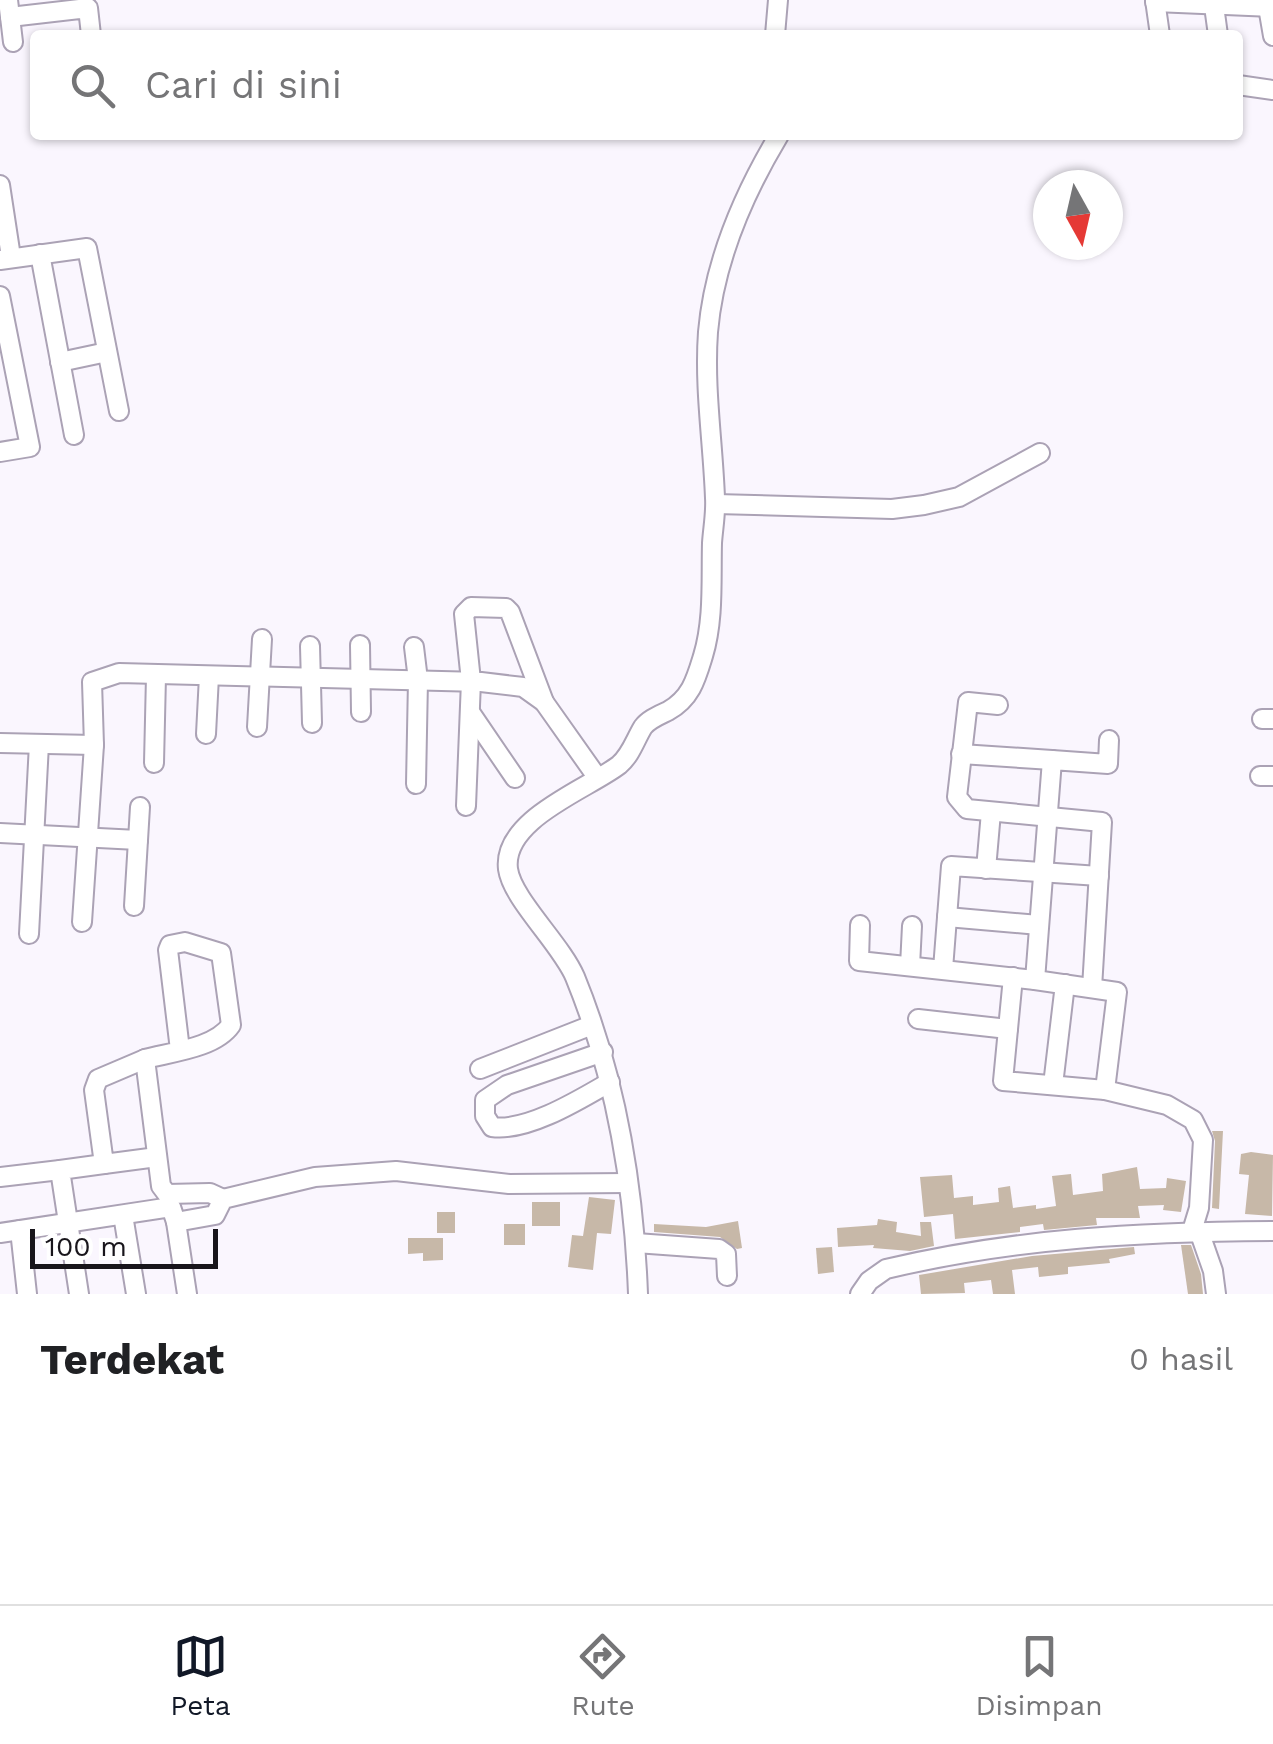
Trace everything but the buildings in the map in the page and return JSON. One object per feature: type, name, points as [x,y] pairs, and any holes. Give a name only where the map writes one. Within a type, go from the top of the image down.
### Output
[{"type":"street","points":[[775,30],[778,0]]},
{"type":"street","points":[[0,1],[9,6],[88,8],[90,30]]},
{"type":"street","points":[[1159,30],[1155,1],[1271,7],[1273,36]]},
{"type":"street","points":[[9,6],[13,42]]},
{"type":"street","points":[[1214,6],[1217,30]]},
{"type":"street","points":[[1243,86],[1273,90]]},
{"type":"street","points":[[638,1294],[636,1243],[603,1052],[565,956],[514,887],[508,870],[514,843],[534,820],[620,765],[644,726],[684,700],[695,684],[709,638],[716,504],[708,397],[708,332],[722,258],[747,192],[775,140]]},
{"type":"street","points":[[1,195],[6,258],[87,248],[119,410]]},
{"type":"street","points":[[40,254],[74,435]]},
{"type":"street","points":[[0,296],[30,447],[0,452]]},
{"type":"street","points":[[60,362],[107,352]]},
{"type":"street","points":[[716,504],[892,509],[924,505],[960,496],[1040,453]]},
{"type":"street","points":[[466,806],[471,682],[464,614],[471,606],[506,608],[510,612],[544,702],[597,777]]},
{"type":"street","points":[[256,727],[262,639]]},
{"type":"street","points":[[360,645],[361,712]]},
{"type":"street","points":[[310,646],[312,723]]},
{"type":"street","points":[[414,648],[418,680],[416,784]]},
{"type":"street","points":[[82,922],[94,745],[92,682],[118,673],[471,682],[523,687],[544,702]]},
{"type":"street","points":[[154,764],[156,676]]},
{"type":"street","points":[[206,734],[209,676]]},
{"type":"street","points":[[998,705],[968,702],[957,797],[967,810],[1102,822],[1092,988]]},
{"type":"street","points":[[470,712],[515,778]]},
{"type":"street","points":[[961,754],[1108,764],[1109,740]]},
{"type":"street","points":[[0,743],[94,745]]},
{"type":"street","points":[[29,934],[39,744]]},
{"type":"street","points":[[1035,980],[1052,760]]},
{"type":"street","points":[[134,906],[140,807]]},
{"type":"street","points":[[986,869],[991,812]]},
{"type":"street","points":[[0,833],[138,840]]},
{"type":"street","points":[[943,969],[950,866],[1099,876]]},
{"type":"street","points":[[947,917],[1039,925]]},
{"type":"street","points":[[860,926],[859,961],[1117,992],[1105,1090]]},
{"type":"street","points":[[910,966],[912,926]]},
{"type":"street","points":[[104,1164],[94,1084],[98,1079],[145,1059],[180,1050],[224,1036],[231,1024],[221,953],[185,942],[170,945],[168,950],[180,1050]]},
{"type":"street","points":[[1013,977],[1004,1081],[1105,1090],[1167,1105],[1194,1120],[1203,1140],[1196,1231],[1213,1271],[1216,1294]]},
{"type":"street","points":[[1053,1085],[1065,984]]},
{"type":"street","points":[[918,1020],[1008,1029]]},
{"type":"street","points":[[480,1069],[592,1026]]},
{"type":"street","points":[[603,1052],[507,1085],[485,1100],[485,1116],[492,1126],[523,1124],[580,1100],[610,1082]]},
{"type":"street","points":[[145,1059],[161,1186],[171,1207],[187,1294]]},
{"type":"street","points":[[0,1177],[157,1157]]},
{"type":"street","points":[[60,1170],[79,1294]]},
{"type":"street","points":[[0,1234],[171,1207],[210,1193],[224,1199],[315,1177],[396,1171],[510,1184],[627,1184]]},
{"type":"street","points":[[171,1207],[215,1215],[224,1199]]},
{"type":"street","points":[[122,1216],[136,1294]]},
{"type":"street","points":[[20,1230],[27,1294]]},
{"type":"street","points":[[860,1294],[886,1269],[1055,1239],[1273,1231]]},
{"type":"street","points":[[636,1243],[719,1249],[726,1254],[727,1276]]}]
